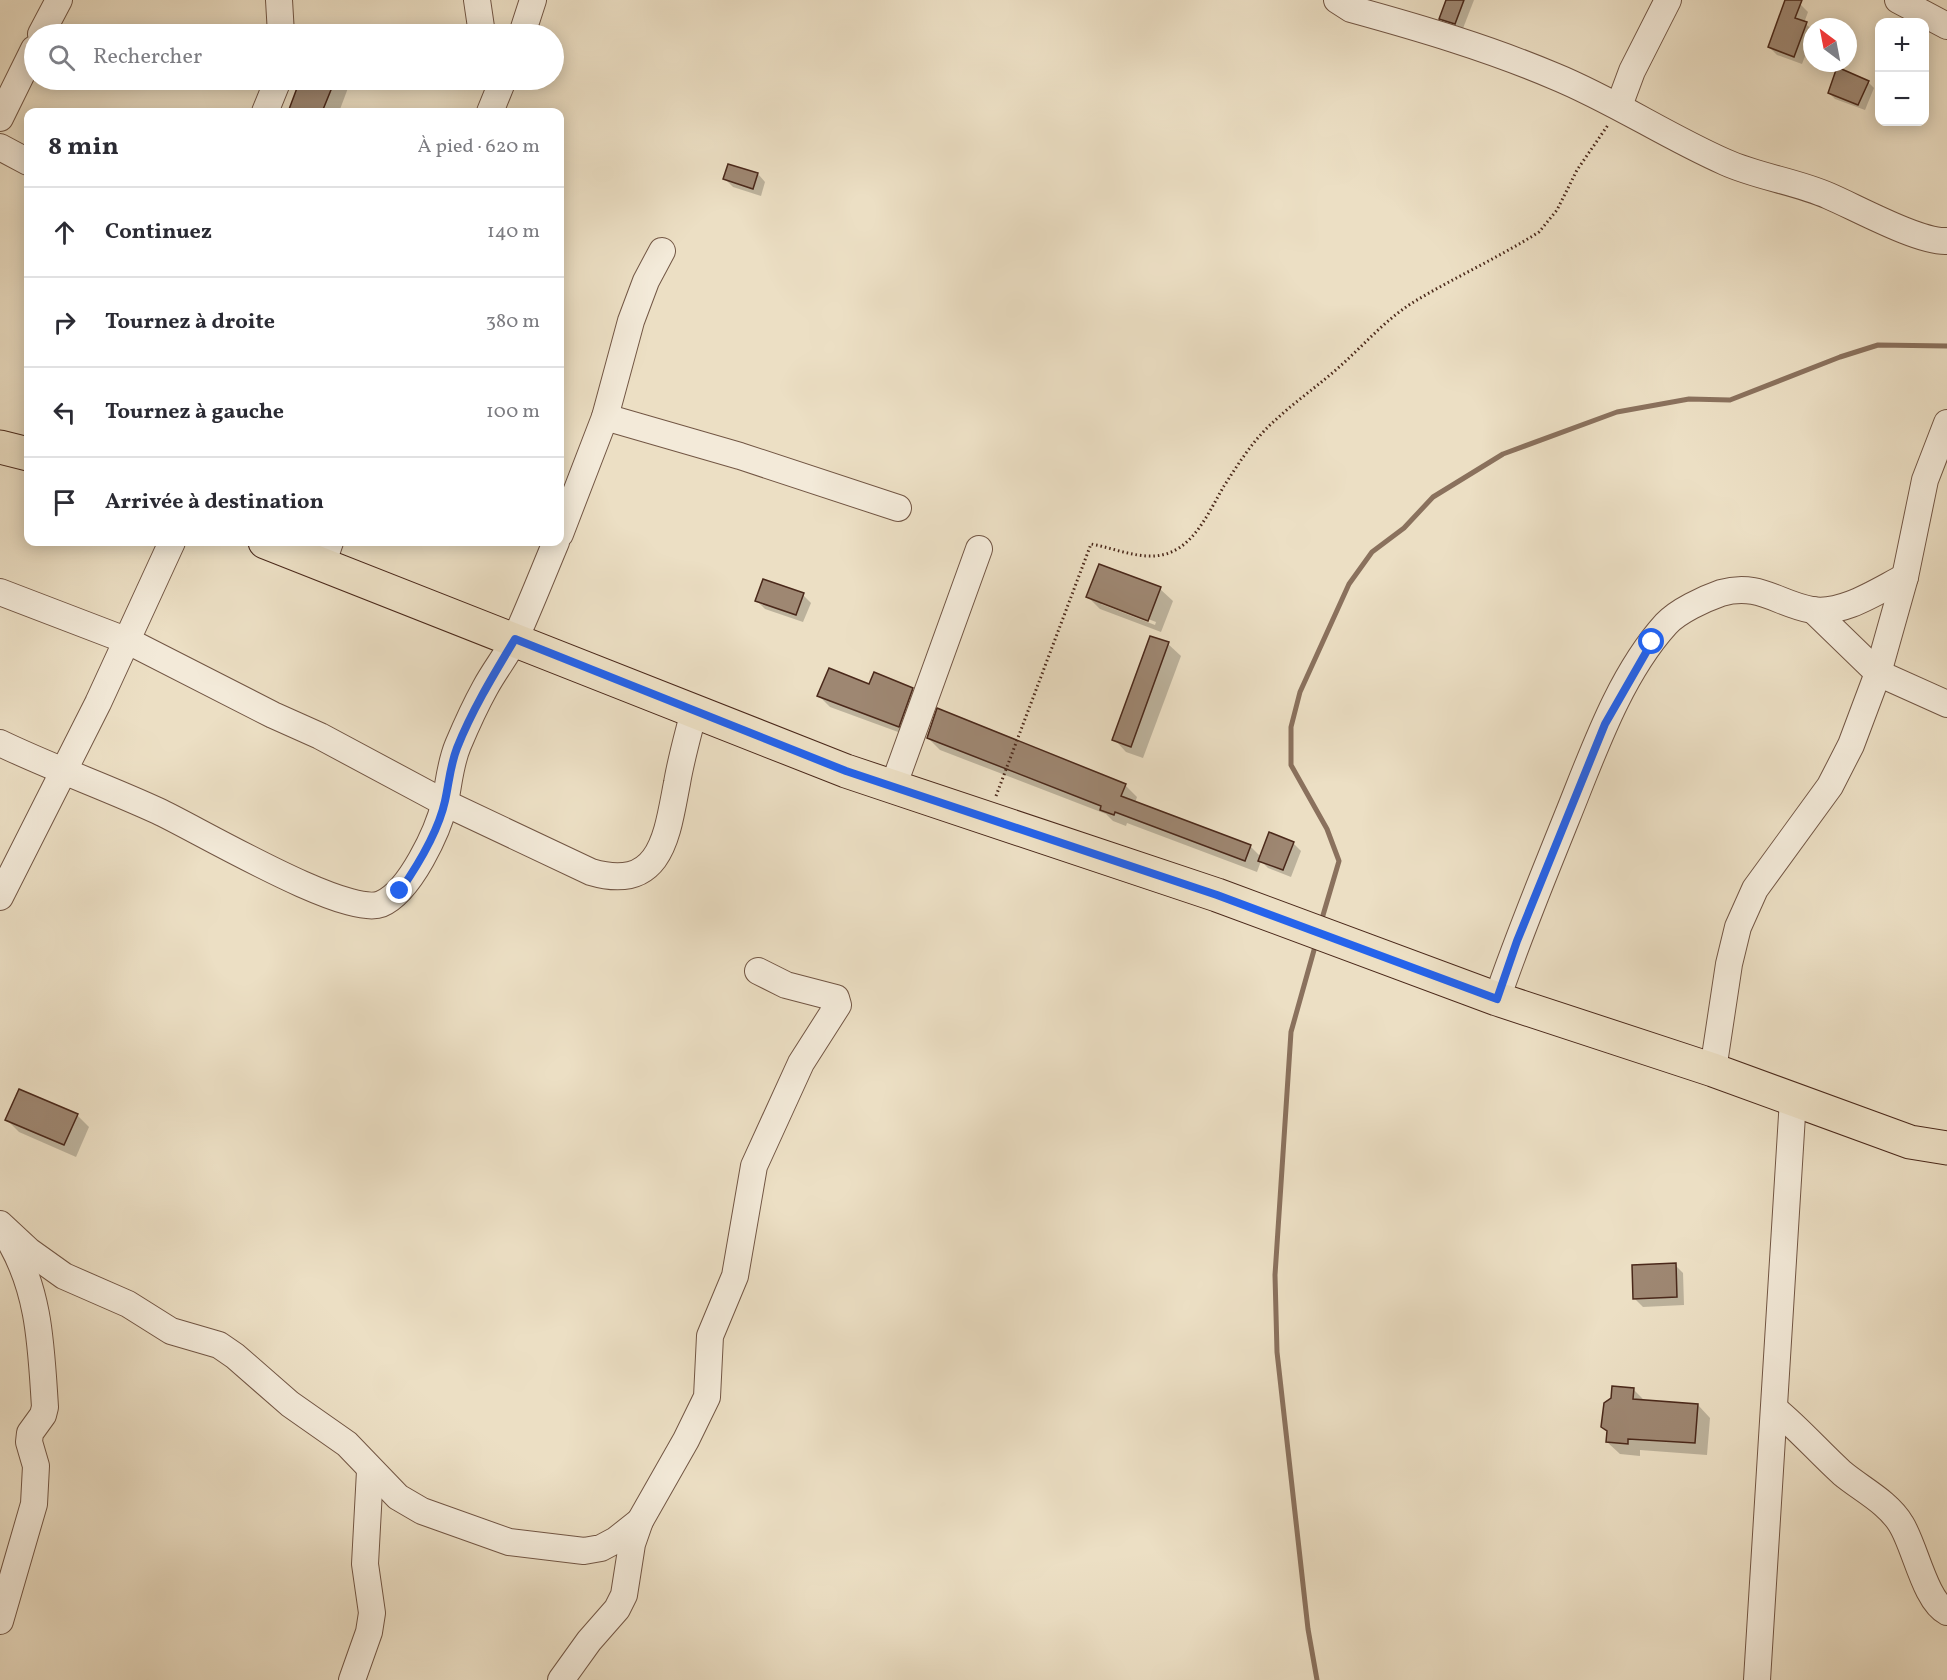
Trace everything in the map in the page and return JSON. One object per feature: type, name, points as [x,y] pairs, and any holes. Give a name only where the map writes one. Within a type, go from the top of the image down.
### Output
[{"type":"main road","points":[[0,447],[24,453]]},
{"type":"main road","points":[[287,546],[326,553],[515,639],[893,787],[1217,895],[1497,999],[1713,1070],[1910,1142],[1947,1148]]},
{"type":"street","points":[[46,24],[58,0]]},
{"type":"street","points":[[279,0],[280,24]]},
{"type":"street","points":[[477,0],[481,24]]},
{"type":"street","points":[[525,24],[533,0]]},
{"type":"street","points":[[1337,0],[1351,9],[1474,45],[1554,76],[1619,106],[1726,162],[1830,196],[1863,213],[1946,243]]},
{"type":"street","points":[[1619,106],[1632,71],[1668,0]]},
{"type":"street","points":[[1898,0],[1947,26]]},
{"type":"street","points":[[0,118],[24,69]]},
{"type":"street","points":[[267,108],[274,90]]},
{"type":"street","points":[[490,90],[491,108]]},
{"type":"street","points":[[491,108],[499,90]]},
{"type":"street","points":[[0,147],[24,160]]},
{"type":"street","points":[[564,524],[605,417],[631,321],[646,281],[662,251]]},
{"type":"street","points":[[605,417],[740,456],[898,508]]},
{"type":"street","points":[[1713,1070],[1729,964],[1738,927],[1755,889],[1830,786],[1851,745],[1878,673],[1905,577],[1925,480],[1945,434]]},
{"type":"street","points":[[0,897],[128,641],[170,546]]},
{"type":"street","points":[[0,743],[160,812],[244,857],[325,892],[371,906],[381,904],[400,891],[427,848],[445,803],[450,768],[457,747],[486,687],[515,639],[554,546]]},
{"type":"street","points":[[893,787],[979,549]]},
{"type":"street","points":[[1813,610],[1849,604],[1905,577]]},
{"type":"street","points":[[1497,999],[1517,941],[1605,724],[1635,669],[1662,629],[1683,612],[1719,594],[1741,589],[1765,592],[1813,610],[1878,673],[1947,704]]},
{"type":"street","points":[[0,592],[128,641],[273,715],[320,736],[445,803],[591,872],[607,876],[624,876],[638,871],[663,846],[669,829],[676,784],[694,711]]},
{"type":"street","points":[[561,1680],[620,1602],[632,1544],[640,1521],[687,1440],[707,1397],[710,1336],[735,1276],[754,1166],[801,1063],[838,1005],[836,998],[786,985],[758,971]]},
{"type":"street","points":[[1757,1680],[1776,1410],[1793,1099]]},
{"type":"street","points":[[0,1225],[29,1251],[64,1276],[137,1309],[171,1331],[219,1346],[235,1356],[290,1404],[348,1444],[370,1471],[398,1497],[422,1511],[509,1542],[584,1551],[601,1548],[616,1540],[640,1521]]},
{"type":"street","points":[[0,1225],[15,1250],[32,1292],[39,1322],[45,1407],[43,1415],[30,1433],[29,1442],[36,1466],[34,1504],[0,1621]]},
{"type":"street","points":[[1776,1410],[1804,1433],[1841,1472],[1893,1513],[1906,1533],[1936,1604],[1947,1612]]},
{"type":"street","points":[[352,1680],[369,1632],[372,1613],[365,1552],[370,1471]]},
{"type":"path","points":[[987,820],[1091,544],[1110,547],[1126,554],[1153,556],[1165,555],[1179,548],[1208,516],[1243,456],[1266,429],[1297,399],[1329,376],[1393,316],[1539,232],[1557,210],[1577,170],[1619,106]]},
{"type":"building","points":[[1446,0],[1464,0],[1455,24],[1439,19]]},
{"type":"building","points":[[1785,0],[1802,0],[1795,18],[1803,21],[1803,33],[1794,57],[1768,47]]},
{"type":"building","points":[[1835,72],[1848,72],[1869,81],[1858,105],[1828,93]]},
{"type":"building","points":[[296,90],[331,90],[324,108],[290,108]]},
{"type":"building","points":[[728,164],[758,173],[753,189],[723,179]]},
{"type":"building","points":[[1099,564],[1161,587],[1148,621],[1086,597]]},
{"type":"building","points":[[763,579],[804,593],[796,615],[755,601]]},
{"type":"building","points":[[1150,636],[1169,642],[1131,747],[1112,740]]},
{"type":"building","points":[[829,668],[869,684],[874,672],[913,688],[899,727],[817,696]]},
{"type":"building","points":[[937,708],[1126,784],[1121,796],[1251,845],[1245,861],[1115,812],[1114,815],[1100,810],[1101,806],[927,738]]},
{"type":"building","points":[[1269,832],[1294,842],[1283,870],[1258,861]]},
{"type":"building","points":[[19,1089],[78,1114],[64,1145],[5,1120]]},
{"type":"building","points":[[1676,1263],[1677,1297],[1633,1299],[1632,1265]]},
{"type":"building","points":[[1612,1386],[1634,1388],[1633,1399],[1698,1404],[1695,1443],[1628,1439],[1628,1444],[1606,1442],[1607,1431],[1601,1427],[1604,1403],[1611,1398]]},
{"type":"waterway","points":[[1321,922],[1339,861],[1327,829],[1291,765],[1291,727],[1300,692],[1349,584],[1372,552],[1404,528],[1433,497],[1503,454],[1617,412],[1689,399],[1730,400],[1840,357],[1878,345],[1947,346]]},
{"type":"waterway","points":[[1316,943],[1291,1032],[1275,1275],[1277,1352],[1308,1629],[1317,1680]]},
{"type":"route","points":[[400,891],[427,848],[445,803],[450,768],[457,747],[486,687],[515,639],[846,771],[1217,895],[1497,999],[1517,941],[1605,724],[1652,642]]}]
